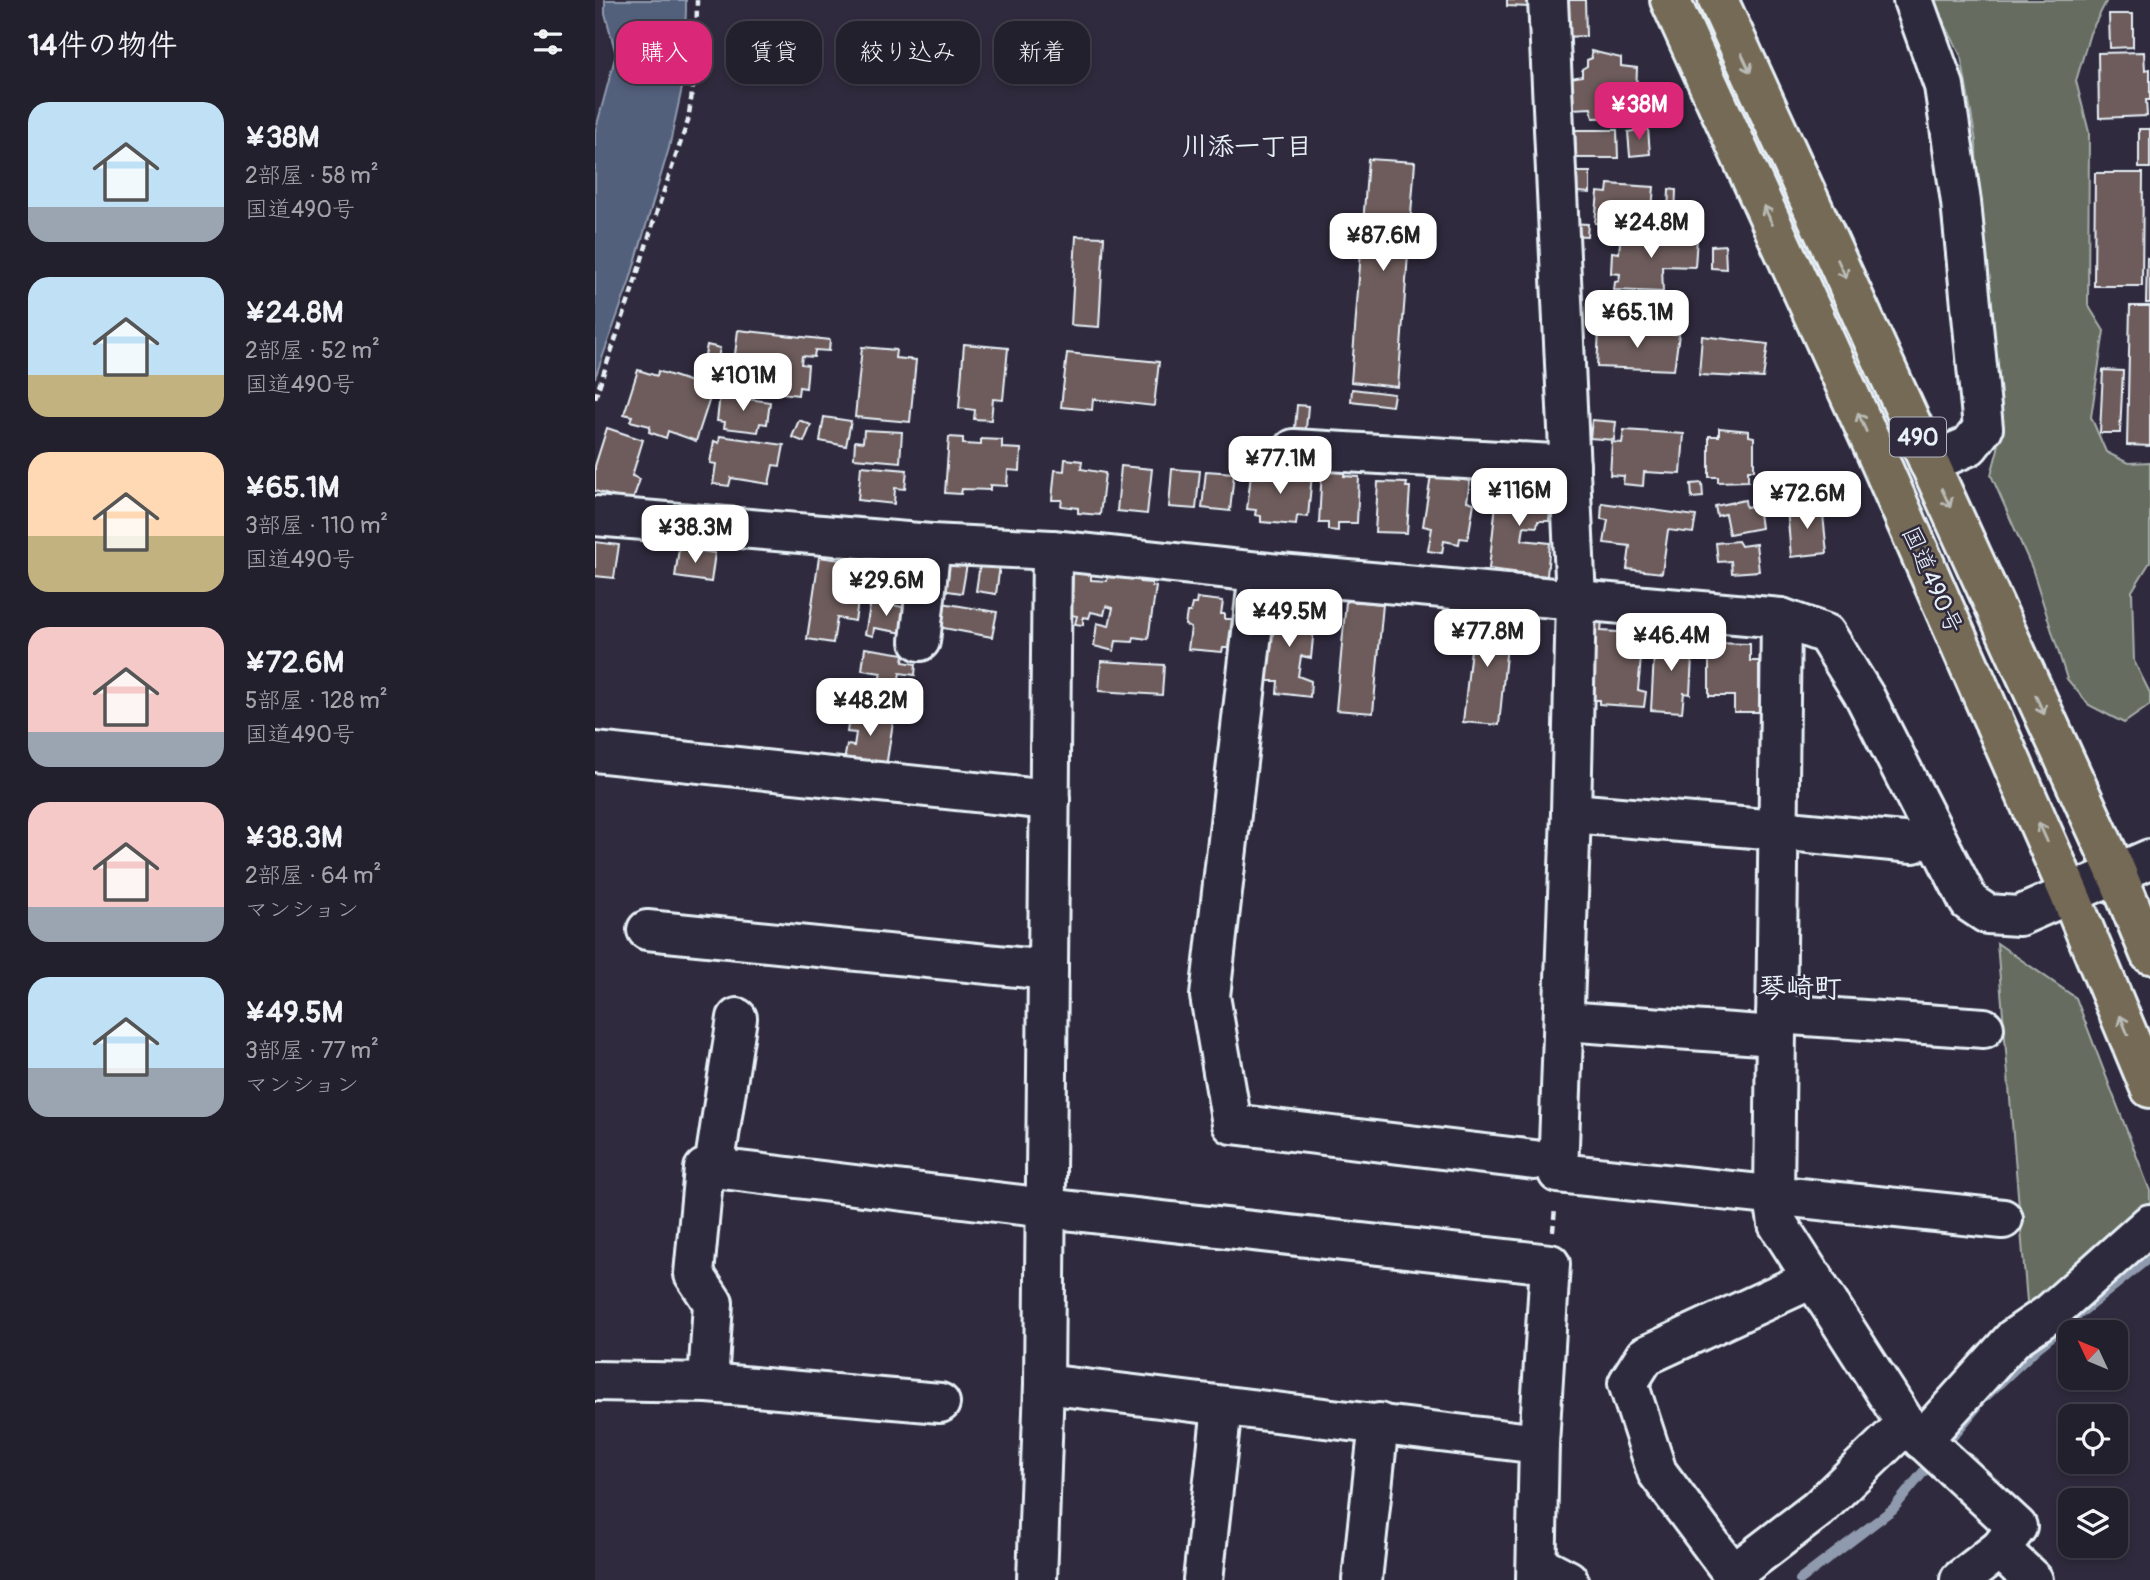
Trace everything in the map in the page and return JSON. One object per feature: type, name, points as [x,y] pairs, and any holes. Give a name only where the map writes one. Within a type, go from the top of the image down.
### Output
[{"type":"highway","name":"国道490号","points":[[1670,0],[1874,448],[2070,895],[2150,1088]]},
{"type":"highway","name":"国道490号","points":[[1719,0],[1733,36],[1929,463],[2134,866],[2150,954]]},
{"type":"street","points":[[1546,1166],[1564,1021],[1576,599],[1548,0]]},
{"type":"street","points":[[1913,0],[1944,86],[1961,202],[1983,428],[1969,446],[1929,463]]},
{"type":"street","points":[[1294,449],[1570,465]]},
{"type":"street","points":[[595,516],[931,544],[1052,550],[1259,572],[1781,618],[1825,634],[1833,645],[1865,697],[1969,902],[1987,914],[2019,916],[2134,866]]},
{"type":"street","points":[[920,641],[931,544]]},
{"type":"street","points":[[1038,1580],[1044,1384],[1052,550]]},
{"type":"street","points":[[1259,572],[1210,996],[1232,1124],[1774,1196],[2003,1219]]},
{"type":"street","points":[[1781,618],[1774,1196],[1778,1224],[1914,1432],[2017,1527],[2000,1549],[1960,1580]]},
{"type":"street","points":[[595,752],[1050,800]]},
{"type":"street","points":[[1571,813],[1913,843]]},
{"type":"street","points":[[647,930],[1048,970]]},
{"type":"street","points":[[714,1168],[737,1018]]},
{"type":"street","points":[[1564,1021],[1984,1028]]},
{"type":"street","points":[[708,1383],[713,1303],[694,1274],[704,1169],[714,1168],[1551,1264],[1539,1444],[1547,1575]]},
{"type":"street","points":[[1814,1278],[1645,1356],[1628,1383],[1657,1472],[1733,1574],[1914,1432],[2014,1338],[2049,1314],[2150,1224]]},
{"type":"street","points":[[595,1381],[708,1383],[940,1403]]},
{"type":"street","points":[[1044,1384],[1539,1444]]},
{"type":"street","points":[[1203,1580],[1222,1407]]},
{"type":"street","points":[[1361,1580],[1379,1423]]},
{"type":"street","points":[[2000,1549],[2033,1580]]},
{"type":"path","points":[[595,398],[688,121],[696,66],[697,0]]},
{"type":"path","points":[[1546,1166],[1551,1264]]},
{"type":"green space","points":[[1933,0],[2107,0],[2090,33],[2076,81],[2089,132],[2088,305],[2104,331],[2091,417],[2106,452],[2128,463],[2150,462],[2150,562],[2132,591],[2134,661],[2150,693],[2150,705],[2124,723],[2089,705],[2067,679],[2032,568],[1991,475],[1998,449],[1978,275],[1976,141],[1961,56]]},
{"type":"green space","points":[[1997,943],[2076,998],[2150,1191],[2150,1214],[2028,1314]]},
{"type":"water","points":[[605,0],[686,0],[686,21],[616,21],[616,54],[605,13]]},
{"type":"water","points":[[616,54],[616,84],[683,84],[669,148],[629,283],[595,378],[595,132]]},
{"type":"building","points":[[1507,0],[1529,0],[1529,7],[1507,6]]},
{"type":"building","points":[[1564,0],[1585,0],[1586,36],[1564,37]]},
{"type":"building","points":[[2109,14],[2133,14],[2133,47],[2110,48]]},
{"type":"building","points":[[1591,51],[1621,58],[1621,66],[1637,68],[1636,93],[1627,94],[1628,117],[1593,118],[1591,108],[1572,109],[1571,78],[1582,76],[1587,60],[1592,58]]},
{"type":"building","points":[[2144,52],[2145,70],[2150,69],[2147,116],[2099,118],[2098,53]]},
{"type":"building","points":[[1648,128],[1650,154],[1630,156],[1628,132]]},
{"type":"building","points":[[2139,129],[2150,129],[2150,168],[2139,168]]},
{"type":"building","points":[[1575,130],[1617,130],[1618,158],[1576,158]]},
{"type":"building","points":[[1368,159],[1415,162],[1398,387],[1351,382]]},
{"type":"building","points":[[1565,172],[1590,172],[1590,193],[1565,191]]},
{"type":"building","points":[[2095,173],[2143,173],[2142,286],[2094,286]]},
{"type":"building","points":[[1608,184],[1654,187],[1651,220],[1626,218],[1625,225],[1595,223],[1598,192],[1607,193]]},
{"type":"building","points":[[1669,189],[1676,190],[1675,217],[1668,217]]},
{"type":"building","points":[[1567,223],[1588,224],[1587,236],[1567,235]]},
{"type":"building","points":[[1621,232],[1658,239],[1664,232],[1686,233],[1688,237],[1697,237],[1695,267],[1662,266],[1663,292],[1614,290],[1620,274],[1611,273],[1612,252],[1619,253]]},
{"type":"building","points":[[1076,236],[1104,237],[1099,327],[1071,325]]},
{"type":"building","points":[[1725,245],[1726,269],[1711,268],[1711,246]]},
{"type":"building","points":[[2147,258],[2150,259],[2150,303],[2146,303]]},
{"type":"building","points":[[2130,306],[2150,306],[2150,446],[2127,445]]},
{"type":"building","points":[[738,330],[830,340],[829,351],[815,350],[814,357],[802,356],[801,364],[808,365],[806,388],[799,387],[798,395],[731,387]]},
{"type":"building","points":[[1599,330],[1679,334],[1674,370],[1597,367]]},
{"type":"building","points":[[1702,336],[1768,344],[1763,378],[1699,375]]},
{"type":"building","points":[[964,344],[1008,348],[1003,400],[993,399],[991,420],[974,419],[975,410],[959,408]]},
{"type":"building","points":[[707,345],[720,348],[715,373],[702,370]]},
{"type":"building","points":[[862,347],[896,350],[895,358],[916,360],[910,422],[855,417]]},
{"type":"building","points":[[1067,353],[1159,362],[1154,406],[1093,399],[1092,410],[1061,407]]},
{"type":"building","points":[[638,370],[657,376],[658,371],[713,389],[696,441],[668,431],[666,438],[649,432],[650,426],[630,421],[632,416],[624,414]]},
{"type":"building","points":[[2103,370],[2123,371],[2120,433],[2100,433]]},
{"type":"building","points":[[1352,389],[1394,394],[1392,406],[1351,401]]},
{"type":"building","points":[[720,395],[770,402],[767,424],[760,423],[758,432],[724,428],[725,422],[717,421]]},
{"type":"building","points":[[1297,405],[1308,406],[1306,429],[1295,428]]},
{"type":"building","points":[[824,417],[851,421],[846,446],[820,441]]},
{"type":"building","points":[[799,420],[811,425],[804,442],[792,437]]},
{"type":"building","points":[[1592,420],[1616,422],[1614,440],[1590,438]]},
{"type":"building","points":[[607,428],[643,440],[632,476],[640,479],[632,502],[595,491],[595,466]]},
{"type":"building","points":[[1719,428],[1749,431],[1749,436],[1754,437],[1754,470],[1748,470],[1748,481],[1718,482],[1718,477],[1709,477],[1709,436],[1719,436]]},
{"type":"building","points":[[864,430],[902,432],[900,462],[854,458],[855,441],[863,442]]},
{"type":"building","points":[[1624,430],[1684,434],[1681,474],[1644,472],[1643,486],[1623,484],[1624,476],[1610,475],[1612,442],[1622,443]]},
{"type":"building","points":[[720,436],[784,445],[780,466],[773,465],[769,484],[731,478],[729,486],[713,484],[716,464],[710,463],[714,441],[719,443]]},
{"type":"building","points":[[949,437],[963,438],[963,444],[981,445],[981,439],[1002,440],[1002,448],[1021,449],[1020,471],[1008,470],[1007,486],[990,485],[990,490],[962,489],[961,494],[945,493]]},
{"type":"building","points":[[1065,459],[1082,461],[1081,469],[1105,473],[1100,515],[1078,513],[1078,508],[1061,506],[1062,500],[1052,500],[1055,470],[1064,471]]},
{"type":"building","points":[[861,466],[907,470],[905,489],[895,488],[894,504],[858,500]]},
{"type":"building","points":[[1121,466],[1152,469],[1147,514],[1117,511]]},
{"type":"building","points":[[1322,468],[1345,469],[1344,476],[1359,477],[1357,523],[1338,523],[1338,531],[1328,530],[1328,523],[1319,523]]},
{"type":"building","points":[[1172,469],[1200,471],[1196,509],[1169,507]]},
{"type":"building","points":[[1270,469],[1312,474],[1308,517],[1297,516],[1296,525],[1261,522],[1261,516],[1255,515],[1256,510],[1247,509],[1251,474],[1269,476]]},
{"type":"building","points":[[1206,471],[1234,473],[1230,511],[1202,508]]},
{"type":"building","points":[[1431,475],[1470,481],[1467,501],[1474,503],[1468,539],[1460,538],[1459,544],[1444,541],[1442,553],[1428,551],[1432,528],[1423,526]]},
{"type":"building","points":[[1499,475],[1525,478],[1525,484],[1535,485],[1534,493],[1552,495],[1549,521],[1538,521],[1537,527],[1524,526],[1522,540],[1550,543],[1547,576],[1489,569]]},
{"type":"building","points":[[1378,482],[1407,483],[1406,487],[1410,487],[1407,533],[1375,532]]},
{"type":"building","points":[[1702,483],[1703,497],[1692,498],[1691,484]]},
{"type":"building","points":[[1745,500],[1746,507],[1758,505],[1761,528],[1729,534],[1725,514],[1717,516],[1715,506]]},
{"type":"building","points":[[1602,503],[1696,516],[1693,533],[1668,530],[1662,573],[1627,569],[1630,546],[1604,543],[1608,520],[1601,519]]},
{"type":"building","points":[[1822,505],[1827,553],[1791,557],[1787,508]]},
{"type":"building","points":[[1738,541],[1741,546],[1756,544],[1759,571],[1732,573],[1731,561],[1718,562],[1716,543]]},
{"type":"building","points":[[595,542],[619,545],[614,578],[595,576]]},
{"type":"building","points":[[679,548],[715,553],[711,582],[675,577]]},
{"type":"building","points":[[877,556],[915,562],[910,591],[883,587],[882,595],[871,594]]},
{"type":"building","points":[[819,557],[864,563],[855,621],[837,618],[833,643],[807,639]]},
{"type":"building","points":[[946,561],[967,564],[962,593],[941,590]]},
{"type":"building","points":[[980,564],[1000,566],[996,594],[976,591]]},
{"type":"building","points":[[1073,573],[1091,575],[1091,580],[1107,581],[1108,573],[1152,583],[1152,586],[1156,587],[1148,639],[1134,637],[1133,642],[1116,641],[1114,651],[1094,646],[1097,623],[1109,626],[1113,608],[1106,606],[1104,615],[1091,612],[1089,618],[1083,617],[1083,625],[1075,624],[1077,616],[1071,615]]},
{"type":"building","points":[[1272,592],[1281,593],[1278,614],[1315,618],[1311,658],[1301,656],[1298,676],[1311,681],[1310,697],[1277,693],[1278,681],[1267,681],[1271,640],[1266,635]]},
{"type":"building","points":[[1197,598],[1223,601],[1221,614],[1225,614],[1225,619],[1232,619],[1228,648],[1223,648],[1222,652],[1188,649],[1191,628],[1185,625],[1187,612],[1190,612],[1192,604],[1196,604]]},
{"type":"building","points":[[871,601],[908,608],[904,633],[874,628],[873,636],[865,634]]},
{"type":"building","points":[[1346,601],[1383,604],[1373,713],[1336,710]]},
{"type":"building","points":[[942,603],[997,612],[992,637],[938,627]]},
{"type":"building","points":[[1475,612],[1510,615],[1499,725],[1463,722]]},
{"type":"building","points":[[1596,619],[1602,620],[1601,631],[1635,633],[1637,626],[1649,627],[1648,659],[1641,658],[1638,690],[1646,692],[1644,707],[1599,704],[1599,700],[1591,700]]},
{"type":"building","points":[[1655,637],[1693,639],[1690,694],[1684,693],[1682,712],[1651,710]]},
{"type":"building","points":[[1709,643],[1750,644],[1750,661],[1759,661],[1759,692],[1764,692],[1764,712],[1734,712],[1734,696],[1709,696]]},
{"type":"building","points":[[865,648],[904,654],[903,662],[916,664],[915,675],[900,673],[898,684],[879,681],[881,673],[862,670]]},
{"type":"building","points":[[1101,661],[1164,665],[1162,695],[1099,691]]},
{"type":"building","points":[[866,687],[897,690],[895,707],[865,704]]},
{"type":"building","points":[[850,710],[894,716],[886,767],[844,761],[847,745],[854,746],[856,733],[847,732]]},
{"type":"waterway","points":[[1985,1397],[2037,1348],[2150,1257]]},
{"type":"waterway","points":[[1943,1448],[1976,1408]]},
{"type":"waterway","points":[[1800,1580],[1893,1509],[1933,1460]]},
{"type":"district","name":"川添一丁目","points":[[1247,147]]},
{"type":"district","name":"琴崎町","points":[[1800,988]]}]
